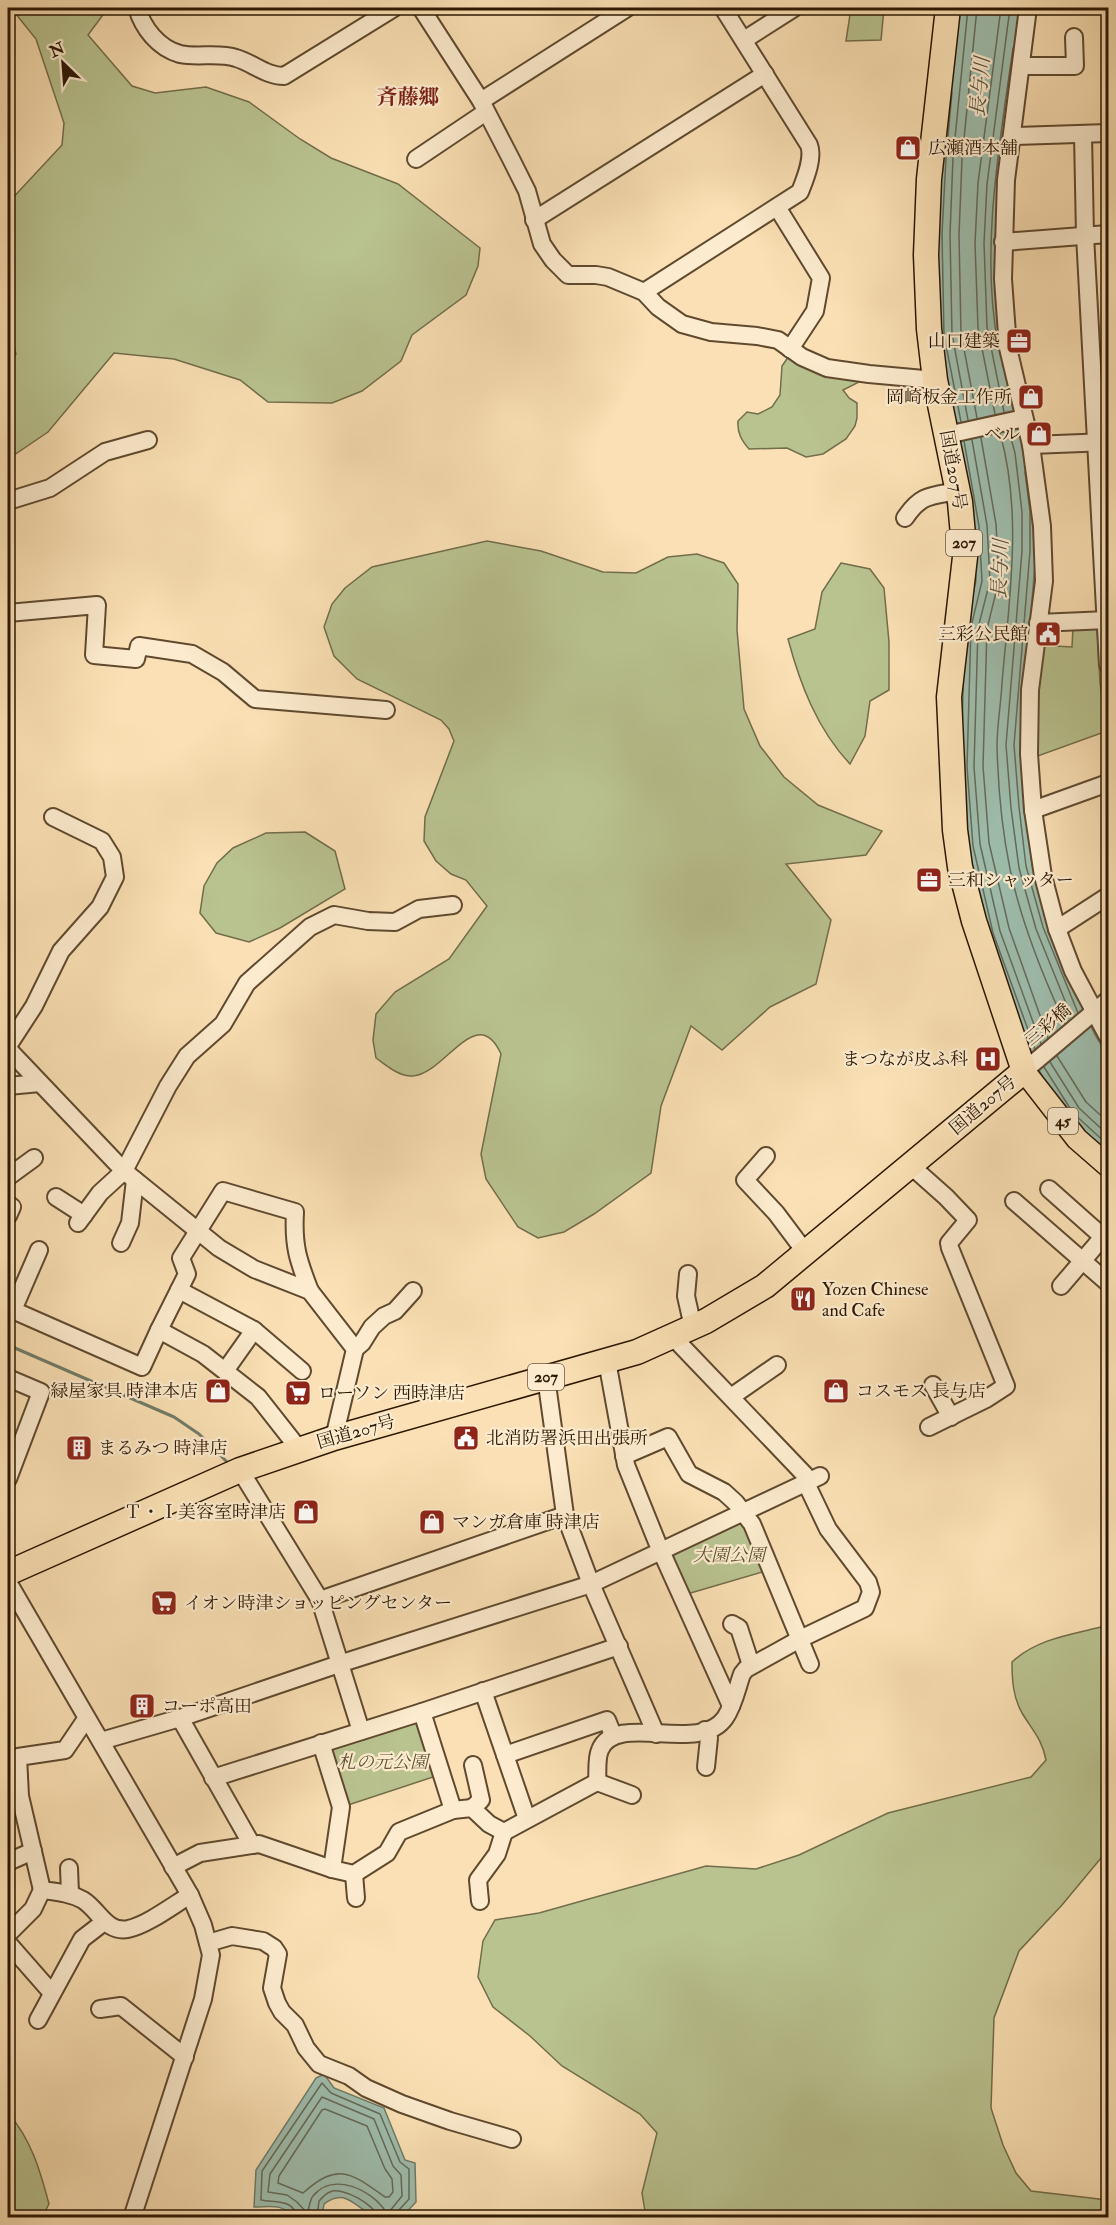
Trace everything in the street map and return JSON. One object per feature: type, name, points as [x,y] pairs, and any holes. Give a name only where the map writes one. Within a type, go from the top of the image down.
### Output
[{"type":"highway","name":"国道207号","points":[[8,1573],[240,1470],[334,1438],[637,1352],[683,1332],[736,1305],[765,1286],[1027,1068],[974,921],[960,867],[954,830],[949,697],[965,557],[950,434],[935,380],[929,329],[926,255],[929,179],[948,8]]},
{"type":"main road","name":"45","points":[[1027,1068],[1077,1139],[1108,1166]]},
{"type":"street","points":[[144,11],[153,39],[179,54],[234,57],[273,76],[284,76],[394,8]]},
{"type":"street","points":[[421,8],[483,106],[527,191],[542,244],[553,260],[568,275],[608,277],[644,292],[658,307],[682,324],[711,332],[778,340],[802,357],[826,368],[935,380]]},
{"type":"street","points":[[416,159],[483,106],[627,8]]},
{"type":"street","points":[[644,292],[800,192],[811,150],[723,8]]},
{"type":"street","points":[[744,40],[794,8]]},
{"type":"street","points":[[1028,8],[1006,180],[1003,279],[1008,348],[1022,418],[1031,445],[1042,526],[1044,581],[1030,690],[1029,754],[1033,810],[1043,876],[1057,929],[1093,1014],[1108,1037]]},
{"type":"street","points":[[1021,66],[1075,66],[1074,37]]},
{"type":"street","points":[[534,220],[765,74]]},
{"type":"street","points":[[1013,136],[1083,135],[1108,132]]},
{"type":"street","points":[[1083,135],[1085,235],[1102,442],[1108,665]]},
{"type":"street","points":[[777,207],[821,278],[815,311],[790,349]]},
{"type":"street","points":[[1003,242],[1108,234]]},
{"type":"street","points":[[950,434],[1022,418]]},
{"type":"street","points":[[8,501],[50,488],[105,452],[148,440]]},
{"type":"street","points":[[1031,445],[1102,442]]},
{"type":"street","points":[[905,518],[917,501],[958,491]]},
{"type":"street","points":[[8,613],[97,605],[94,655],[136,659],[139,646],[192,654],[223,672],[255,699],[386,710]]},
{"type":"street","points":[[1038,623],[1107,620]]},
{"type":"street","points":[[1033,810],[1108,783]]},
{"type":"street","points":[[53,817],[102,841],[112,857],[115,878],[100,907],[61,951],[34,1006],[8,1047],[129,1176],[219,1248],[254,1269],[310,1291]]},
{"type":"street","points":[[1057,929],[1108,897]]},
{"type":"street","points":[[122,1243],[130,1222],[129,1176],[168,1086],[187,1056],[223,1024],[247,983],[310,927],[334,915],[368,921],[395,922],[419,909],[453,905]]},
{"type":"street","name":"三彩橋","points":[[1027,1068],[1108,1000]]},
{"type":"street","points":[[8,1086],[40,1083]]},
{"type":"street","points":[[766,1156],[745,1180],[776,1213],[806,1253]]},
{"type":"street","points":[[8,1177],[34,1158]]},
{"type":"street","points":[[910,1165],[968,1220],[949,1243],[950,1248],[1006,1386],[986,1399],[929,1427]]},
{"type":"street","points":[[56,1197],[81,1219],[100,1193],[129,1176]]},
{"type":"street","points":[[1049,1190],[1106,1234],[1061,1286]]},
{"type":"street","points":[[39,1250],[10,1309],[142,1367],[187,1274],[181,1258],[196,1230],[222,1191],[295,1212],[293,1238],[310,1291],[355,1349]]},
{"type":"street","points":[[1014,1202],[1108,1283]]},
{"type":"street","points":[[8,1204],[12,1206],[8,1216]]},
{"type":"street","points":[[597,1782],[600,1751],[613,1735],[626,1732],[677,1734],[705,1730],[724,1719],[742,1674],[751,1665],[800,1639],[857,1614],[864,1608],[871,1592],[868,1582],[828,1529],[813,1480],[805,1475],[730,1397],[683,1332],[688,1274]]},
{"type":"street","points":[[179,1290],[254,1330],[302,1371]]},
{"type":"street","points":[[334,1438],[355,1349],[362,1343],[372,1327],[384,1316],[395,1311],[412,1291]]},
{"type":"street","points":[[159,1330],[203,1354],[258,1397],[299,1449]]},
{"type":"street","points":[[225,1371],[254,1330]]},
{"type":"street","points":[[607,1361],[624,1456],[662,1552],[731,1706]]},
{"type":"street","points":[[730,1397],[777,1365]]},
{"type":"street","points":[[546,1377],[565,1515],[591,1584],[656,1734]]},
{"type":"street","points":[[8,1378],[41,1392],[8,1479]]},
{"type":"street","points":[[933,1385],[951,1417]]},
{"type":"street","points":[[624,1456],[668,1437],[689,1474],[724,1492],[736,1503],[752,1524],[810,1664]]},
{"type":"street","points":[[240,1470],[320,1600],[361,1731]]},
{"type":"street","points":[[101,1741],[180,1718],[339,1664],[591,1584],[813,1480]]},
{"type":"street","points":[[320,1600],[565,1515]]},
{"type":"street","points":[[8,1582],[190,1895],[208,1943],[210,1955],[208,1974],[185,2057],[132,2217]]},
{"type":"street","points":[[732,1624],[739,1628],[751,1665]]},
{"type":"street","points":[[213,1778],[422,1712],[619,1646]]},
{"type":"street","points":[[483,1691],[527,1819]]},
{"type":"street","points":[[422,1712],[453,1810]]},
{"type":"street","points":[[180,1718],[252,1845]]},
{"type":"street","points":[[8,1934],[33,1910],[42,1890],[13,1755],[65,1750],[86,1719]]},
{"type":"street","points":[[505,1755],[607,1720],[613,1735]]},
{"type":"street","points":[[705,1730],[709,1738],[706,1767]]},
{"type":"street","points":[[321,1743],[341,1808],[332,1869]]},
{"type":"street","points":[[173,1867],[200,1853],[252,1845],[266,1846],[332,1869],[354,1874],[387,1853],[399,1832],[453,1810],[472,1808],[481,1800],[473,1765]]},
{"type":"street","points":[[480,1901],[478,1880],[497,1854],[504,1832],[597,1782],[632,1795]]},
{"type":"street","points":[[472,1808],[489,1824],[504,1832]]},
{"type":"street","points":[[8,1862],[33,1851]]},
{"type":"street","points":[[69,1868],[70,1894]]},
{"type":"street","points":[[354,1874],[356,1898]]},
{"type":"street","points":[[42,1890],[70,1894],[87,1903],[104,1922],[120,1930],[138,1926],[190,1895]]},
{"type":"street","points":[[38,2020],[51,1992],[82,1939],[104,1922]]},
{"type":"street","points":[[208,1943],[232,1936],[263,1941],[274,1948],[278,1954],[272,1988],[277,2003],[282,2012],[295,2025],[306,2048],[319,2064],[349,2076],[366,2088],[402,2104],[512,2139]]},
{"type":"street","points":[[8,1943],[51,1992]]},
{"type":"street","points":[[99,2009],[121,2006],[185,2057]]},
{"type":"green space","points":[[11,8],[108,8],[88,35],[132,86],[155,93],[206,87],[249,102],[331,158],[398,184],[480,248],[478,266],[466,295],[412,335],[401,361],[362,391],[332,403],[268,402],[240,380],[174,359],[114,353],[48,432],[8,459],[8,364],[16,354],[8,323],[8,203],[62,145],[64,123],[36,39]]},
{"type":"green space","points":[[851,8],[884,8],[881,40],[846,41]]},
{"type":"green space","points":[[791,353],[867,378],[843,390],[857,403],[855,426],[846,439],[823,454],[806,457],[787,448],[749,449],[739,433],[738,421],[747,412],[758,414],[772,407],[780,395],[782,366]]},
{"type":"green space","points":[[487,541],[541,551],[603,572],[636,573],[668,557],[697,554],[724,563],[738,584],[737,630],[744,709],[760,746],[784,777],[818,805],[882,831],[866,855],[786,864],[831,920],[816,984],[770,1007],[722,1050],[691,1026],[661,1106],[651,1173],[594,1214],[564,1232],[538,1238],[518,1227],[486,1179],[481,1154],[501,1054],[492,1040],[482,1035],[471,1037],[437,1064],[413,1076],[398,1073],[376,1058],[373,1040],[376,1014],[395,992],[449,959],[487,906],[466,880],[451,874],[436,861],[424,841],[425,817],[454,741],[449,729],[441,720],[357,679],[334,656],[324,627],[332,604],[345,588],[372,567]]},
{"type":"green space","points":[[841,563],[870,569],[884,588],[889,642],[889,690],[870,701],[865,736],[850,764],[828,736],[811,705],[788,639],[815,629],[822,592]]},
{"type":"green space","points":[[1097,626],[1100,683],[1107,731],[1035,757],[1039,645],[1072,647],[1073,627]]},
{"type":"green space","points":[[305,832],[335,851],[345,889],[280,928],[249,942],[216,933],[200,913],[204,886],[217,863],[233,848],[266,833]]},
{"type":"green space","name":"大園公園","points":[[737,1523],[747,1526],[766,1571],[687,1594],[672,1559],[675,1553]]},
{"type":"green space","points":[[1108,1602],[1108,1853],[1101,1858],[1062,1905],[1019,1951],[994,2018],[991,2108],[1003,2145],[1016,2173],[1031,2191],[1108,2202],[1108,2217],[646,2217],[642,2193],[657,2133],[640,2114],[562,2066],[530,2036],[493,2007],[478,1977],[483,1941],[495,1920],[539,1913],[706,1866],[756,1869],[799,1855],[888,1813],[1031,1777],[1046,1760],[1040,1741],[1017,1701],[1012,1662],[1043,1643],[1101,1627]]},
{"type":"green space","name":"札の元公園","points":[[417,1719],[436,1776],[348,1805],[330,1748]]},
{"type":"green space","points":[[8,2113],[23,2133],[38,2167],[49,2204],[42,2217],[8,2217]]},
{"type":"water","name":"長与川","points":[[954,8],[1024,8],[998,243],[1036,511],[1036,552],[1020,745],[1032,864],[1049,925],[1071,983],[1095,1035],[1108,1056],[1108,1153],[1069,1117],[1042,1076],[1026,1043],[987,934],[967,847],[961,767],[965,626],[976,581],[973,526],[938,336],[936,234]]},
{"type":"water","points":[[324,2074],[334,2088],[384,2108],[405,2160],[415,2163],[416,2202],[402,2217],[377,2217],[350,2200],[338,2197],[324,2204],[322,2217],[292,2217],[280,2208],[254,2207],[256,2170],[316,2078]]},
{"type":"waterway","points":[[8,1345],[174,1417],[199,1434],[228,1463]]},
{"type":"place","name":"広瀬酒本舗","points":[[908,148]]},
{"type":"place","name":"山口建築","points":[[1019,341]]},
{"type":"place","name":"岡崎板金工作所","points":[[1031,397]]},
{"type":"place","name":"ベル","points":[[1039,434]]},
{"type":"place","name":"三彩公民館","points":[[1048,634]]},
{"type":"place","name":"三和シャッター","points":[[929,880]]},
{"type":"place","name":"まつなが皮ふ科","points":[[988,1059]]},
{"type":"place","name":"Yozen Chinese and Cafe","points":[[803,1299]]},
{"type":"place","name":"緑屋家具 時津本店","points":[[218,1391]]},
{"type":"place","name":"コスモス 長与店","points":[[836,1391]]},
{"type":"place","name":"ローソン 西時津店","points":[[298,1393]]},
{"type":"place","name":"北消防署浜田出張所","points":[[466,1438]]},
{"type":"place","name":"まるみつ 時津店","points":[[79,1448]]},
{"type":"place","name":"Ｔ・Ｉ美容室時津店","points":[[306,1512]]},
{"type":"place","name":"マンガ倉庫 時津店","points":[[432,1522]]},
{"type":"place","name":"イオン時津ショッピングセンター","points":[[164,1603]]},
{"type":"place","name":"コーポ高田","points":[[142,1706]]},
{"type":"district","name":"斉藤郷","points":[[408,97]]}]
